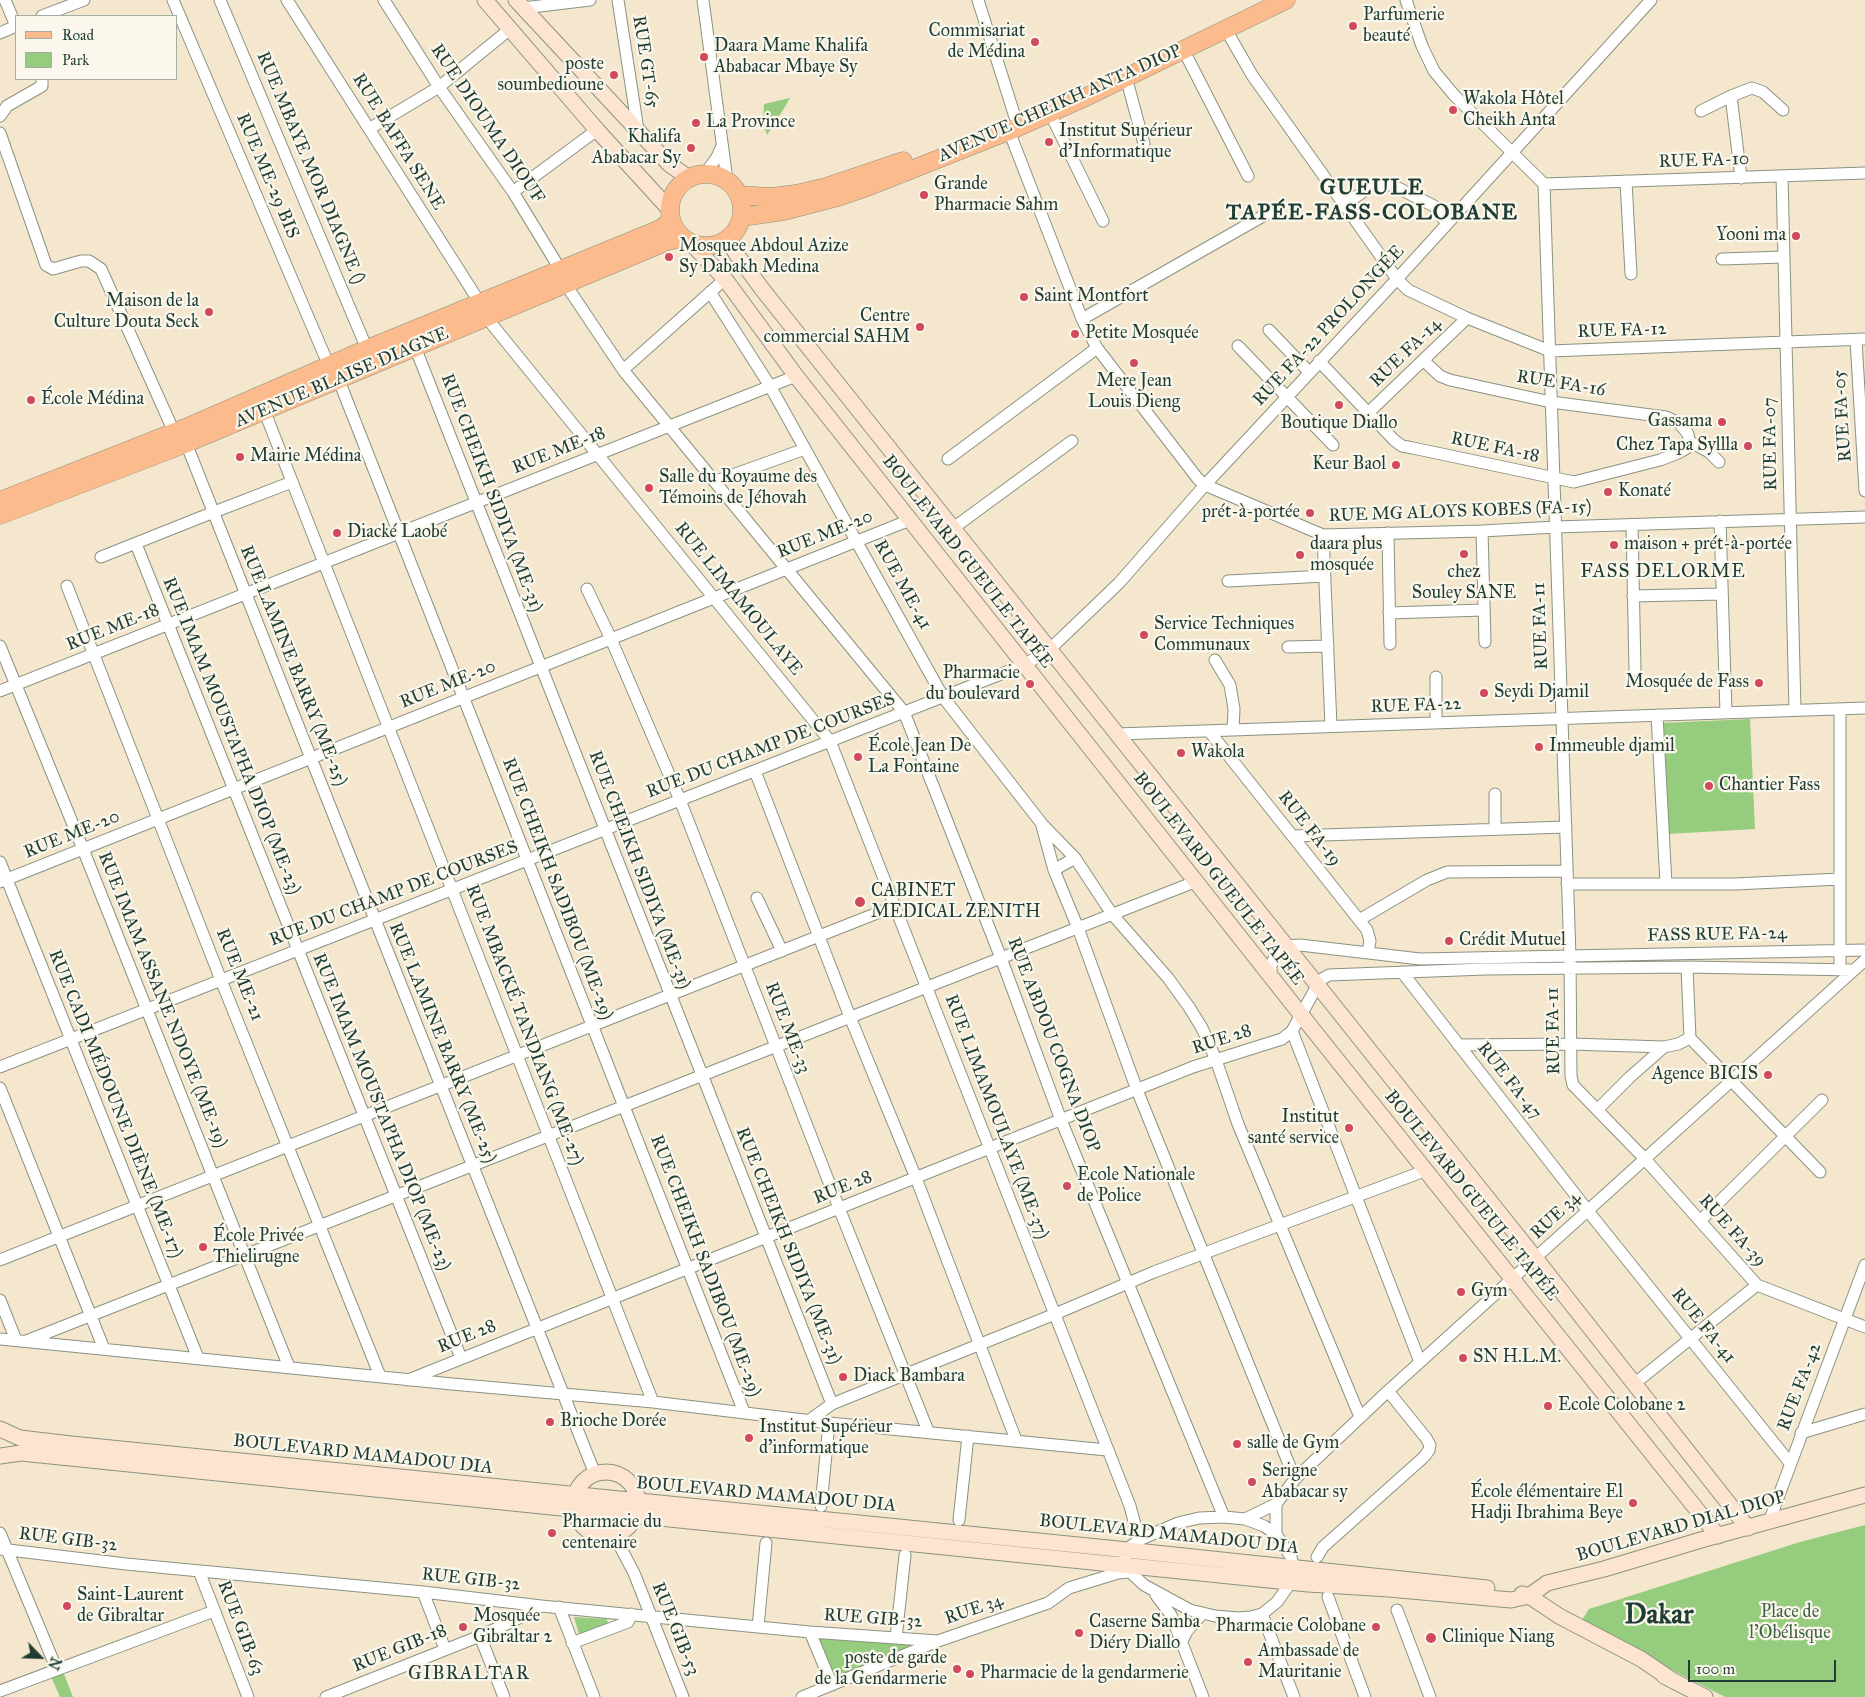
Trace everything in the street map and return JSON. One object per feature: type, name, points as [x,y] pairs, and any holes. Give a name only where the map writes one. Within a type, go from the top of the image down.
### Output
[{"type":"main road","name":"AVENUE CHEIKH ANTA DIOP","points":[[742,217],[784,211],[838,197],[1012,124],[1260,0]]},
{"type":"main road","name":"AVENUE CHEIKH ANTA DIOP","points":[[739,195],[780,196],[826,187],[1050,113],[1286,0]]},
{"type":"main road","points":[[716,175],[727,180],[739,195],[742,202],[742,217],[737,229],[728,239],[719,244],[708,247],[687,241],[676,230],[670,215],[675,191],[697,176],[716,175]]},
{"type":"main road","name":"AVENUE BLAISE DIAGNE","points":[[630,249],[660,229],[670,215]]},
{"type":"main road","name":"AVENUE BLAISE DIAGNE","points":[[0,501],[181,435],[264,410],[334,372],[367,349],[483,310],[630,249],[668,241],[687,241]]},
{"type":"main road","name":"AVENUE BLAISE DIAGNE","points":[[0,515],[181,435],[334,372],[415,348],[483,310]]},
{"type":"street","points":[[5,0],[15,24]]},
{"type":"street","points":[[45,15],[84,0]]},
{"type":"street","name":"RUE ME-29 BIS","points":[[173,0],[334,372]]},
{"type":"street","name":"RUE MBAYE MOR DIAGNE ()","points":[[220,0],[367,349]]},
{"type":"street","name":"RUE BAFFA SENE","points":[[287,0],[483,310]]},
{"type":"street","name":"RUE DIOUMA DIOUF","points":[[384,0],[438,86],[513,192],[563,277]]},
{"type":"street","points":[[485,0],[670,215]]},
{"type":"street","points":[[520,4],[590,0]]},
{"type":"street","name":"RUE GT-65","points":[[618,0],[638,130]]},
{"type":"street","points":[[703,0],[727,180]]},
{"type":"street","name":"RUE MG ALOYS KOBES (FA-15)","points":[[978,0],[1012,124],[1082,319],[1097,348],[1198,479],[1205,485],[1323,535],[1865,517]]},
{"type":"street","points":[[1406,0],[1422,46],[1434,71],[1454,95],[1544,184]]},
{"type":"street","name":"RUE FA-22 PROLONGÉE","points":[[1049,650],[1118,583],[1205,485],[1397,279],[1652,0]]},
{"type":"street","points":[[520,4],[669,164],[697,176],[717,157],[722,146]]},
{"type":"street","points":[[0,33],[15,26]]},
{"type":"street","name":"RUE FA-12","points":[[1226,28],[1252,75],[1397,279],[1408,290],[1467,318],[1550,351],[1860,340]]},
{"type":"street","points":[[369,129],[438,86],[510,29]]},
{"type":"street","points":[[1183,49],[1248,176]]},
{"type":"street","points":[[1126,77],[1144,144]]},
{"type":"street","points":[[0,116],[7,106],[42,86],[42,80]]},
{"type":"street","points":[[1702,111],[1731,96],[1752,88],[1763,92],[1783,110]]},
{"type":"street","points":[[1731,96],[1741,178]]},
{"type":"street","points":[[1050,113],[1103,221]]},
{"type":"street","points":[[513,192],[597,130]]},
{"type":"street","name":"RUE LAMINE BARRY (ME-25)","points":[[0,133],[46,265],[53,269],[81,261],[89,261],[100,269],[181,435],[214,512],[582,1446],[595,1474]]},
{"type":"street","name":"RUE FA-10","points":[[1544,184],[1865,174]]},
{"type":"street","name":"RUE FA-07","points":[[1782,176],[1795,710]]},
{"type":"street","points":[[1626,181],[1631,274]]},
{"type":"street","name":"RUE FA-11","points":[[1544,184],[1570,956],[1571,1076],[1573,1085],[1644,1158]]},
{"type":"street","points":[[1344,205],[1373,185],[1392,185],[1434,206],[1447,224]]},
{"type":"street","points":[[1082,319],[1270,212]]},
{"type":"street","name":"BOULEVARD GUEULE TAPÉE","points":[[728,239],[762,290],[1536,1259],[1748,1528]]},
{"type":"street","name":"BOULEVARD GUEULE TAPÉE","points":[[687,241],[725,279],[796,376],[1024,665],[1718,1536]]},
{"type":"street","points":[[1722,259],[1784,258]]},
{"type":"street","name":"RUE ABDOU COGNA DIOP","points":[[563,277],[623,370],[904,712],[1002,958],[1061,1120],[1224,1517]]},
{"type":"street","points":[[623,370],[725,279]]},
{"type":"street","name":"RUE ME-41","points":[[710,292],[770,386],[943,697],[1042,824],[1075,858],[1112,914],[1168,978],[1202,1028],[1216,1060],[1238,1124],[1360,1417]]},
{"type":"street","name":"RUE LIMAMOULAYE","points":[[483,310],[830,741]]},
{"type":"street","name":"RUE FA-14","points":[[1368,413],[1467,318]]},
{"type":"street","points":[[1269,330],[1309,372]]},
{"type":"street","name":"RUE FA-05","points":[[1860,340],[1865,491]]},
{"type":"street","points":[[1238,346],[1334,446]]},
{"type":"street","name":"RUE CHEIKH SIDIYA (ME-31)","points":[[415,348],[832,1404]]},
{"type":"street","points":[[948,459],[1097,348]]},
{"type":"street","name":"RUE FA-16","points":[[1423,360],[1440,376],[1450,380],[1552,402],[1666,417],[1679,423],[1688,434],[1689,441]]},
{"type":"street","name":"RUE FA-18","points":[[1319,362],[1402,446],[1574,482],[1660,460],[1687,448],[1689,441]]},
{"type":"street","name":"RUE CHEIKH SADIBOU (ME-29)","points":[[334,372],[744,1412]]},
{"type":"street","name":"RUE ME-18","points":[[0,691],[796,376]]},
{"type":"street","name":"RUE MBACKÉ TANDIANG (ME-27)","points":[[264,410],[653,1402]]},
{"type":"street","points":[[952,529],[1072,441]]},
{"type":"street","points":[[1689,441],[1709,452],[1719,462]]},
{"type":"street","points":[[716,481],[805,449]]},
{"type":"street","points":[[101,557],[292,482]]},
{"type":"street","name":"RUE ME-20","points":[[4,881],[910,520]]},
{"type":"street","points":[[1720,521],[1726,712]]},
{"type":"street","points":[[1632,525],[1635,670]]},
{"type":"street","points":[[1482,531],[1484,642]]},
{"type":"street","points":[[1388,533],[1390,644]]},
{"type":"street","points":[[1323,535],[1331,726]]},
{"type":"street","name":"RUE IMAM MOUSTAPHA DIOP (ME-23)","points":[[136,544],[461,1358]]},
{"type":"street","points":[[1228,581],[1325,576]]},
{"type":"street","name":"RUE ME-21","points":[[67,586],[221,980],[321,1225],[380,1376]]},
{"type":"street","name":"RUE ME-33","points":[[587,589],[597,615],[611,639],[680,800],[928,1431]]},
{"type":"street","points":[[1633,596],[1721,594]]},
{"type":"street","points":[[1389,613],[1483,610]]},
{"type":"street","name":"RUE IMAM ASSANE NDOYE (ME-19)","points":[[0,646],[83,849],[289,1368]]},
{"type":"street","points":[[1288,647],[1328,646]]},
{"type":"street","points":[[1024,665],[1049,650]]},
{"type":"street","points":[[1214,660],[1230,685],[1234,709],[1233,730]]},
{"type":"street","name":"RUE DU CHAMP DE COURSES","points":[[0,1067],[1024,665]]},
{"type":"street","points":[[1436,677],[1436,723]]},
{"type":"street","name":"RUE FA-22","points":[[1117,734],[1865,708]]},
{"type":"street","points":[[1840,709],[1840,969]]},
{"type":"street","points":[[1657,715],[1666,884]]},
{"type":"street","name":"RUE FA-19","points":[[1209,731],[1369,934],[1368,954]]},
{"type":"street","name":"RUE LIMAMOULAYE (ME-37)","points":[[830,741],[1130,1506],[1139,1540]]},
{"type":"street","points":[[755,771],[850,1017],[916,1178],[1016,1440]]},
{"type":"street","points":[[1495,794],[1495,829]]},
{"type":"street","points":[[1042,824],[1054,870],[1078,928],[1137,1090],[1296,1479]]},
{"type":"street","points":[[1293,836],[1566,827]]},
{"type":"street","points":[[1054,870],[1075,858]]},
{"type":"street","name":"RUE CADI MÉDOUNE DIÈNE (ME-17)","points":[[0,862],[4,881],[198,1358]]},
{"type":"street","points":[[1359,920],[1427,880],[1447,872],[1567,871]]},
{"type":"street","points":[[1567,884],[1735,884],[1840,879]]},
{"type":"street","points":[[21,1341],[91,1316],[1196,881]]},
{"type":"street","points":[[757,898],[782,951]]},
{"type":"street","points":[[0,1260],[895,906]]},
{"type":"street","points":[[1271,976],[1271,964],[1274,956],[1286,946]]},
{"type":"street","name":"FASS RUE FA-24","points":[[1286,946],[1314,946],[1368,954],[1420,958],[1865,950]]},
{"type":"street","name":"RUE 34","points":[[1276,1504],[1296,1479],[1388,1391],[1865,960]]},
{"type":"street","points":[[1687,967],[1690,1038],[1820,1172]]},
{"type":"street","points":[[1420,1362],[1292,1031],[1322,979],[1336,974],[1485,969],[1687,967],[1854,970]]},
{"type":"street","name":"RUE FA-47","points":[[1402,972],[1588,1211]]},
{"type":"street","name":"RUE 28","points":[[408,1380],[1194,1067],[1282,1039],[1292,1031]]},
{"type":"street","points":[[1458,1044],[1571,1044],[1664,1047],[1678,1044],[1690,1038]]},
{"type":"street","points":[[1598,1109],[1664,1047]]},
{"type":"street","points":[[0,1088],[104,1349]]},
{"type":"street","points":[[1700,1221],[1822,1100]]},
{"type":"street","name":"RUE FA-39","points":[[1644,1158],[1757,1285],[1844,1320],[1865,1326]]},
{"type":"street","points":[[811,1420],[832,1404],[905,1374],[1203,1254],[1426,1170]]},
{"type":"street","name":"RUE FA-41","points":[[1588,1211],[1790,1463]]},
{"type":"street","name":"RUE FA-42","points":[[1769,1522],[1865,1264]]},
{"type":"street","points":[[1634,1384],[1757,1285]]},
{"type":"street","points":[[0,1300],[21,1341]]},
{"type":"street","points":[[0,1339],[408,1380],[653,1402],[829,1423],[928,1431],[1107,1450]]},
{"type":"street","points":[[1318,1557],[1323,1547],[1430,1450],[1430,1445],[1426,1438],[1388,1391]]},
{"type":"street","points":[[1801,1433],[1865,1414]]},
{"type":"street","points":[[821,1506],[829,1423]]},
{"type":"street","name":"BOULEVARD MAMADOU DIA","points":[[0,1430],[20,1438],[636,1509],[1128,1569],[1511,1600]]},
{"type":"street","points":[[959,1520],[968,1436]]},
{"type":"street","name":"BOULEVARD MAMADOU DIA","points":[[0,1456],[21,1453],[575,1502]]},
{"type":"street","points":[[610,1472],[624,1477],[633,1487],[636,1509],[625,1530],[614,1535],[601,1536],[589,1531],[580,1522],[575,1502],[582,1482],[595,1474],[610,1472]]},
{"type":"street","name":"BOULEVARD DIAL DIOP","points":[[1511,1600],[1529,1596],[1547,1583],[1604,1569],[1865,1495]]},
{"type":"street","points":[[1245,1520],[1276,1504],[1276,1534]]},
{"type":"street","name":"BOULEVARD MAMADOU DIA","points":[[636,1509],[1126,1550],[1293,1566],[1502,1590],[1529,1596]]},
{"type":"street","points":[[1152,1590],[1190,1610],[1202,1614],[1238,1618],[1262,1614],[1277,1602],[1291,1582],[1293,1566],[1288,1551],[1276,1534],[1264,1526],[1245,1520],[1224,1517],[1198,1518],[1178,1524],[1139,1540],[1126,1550],[1125,1557],[1128,1569],[1152,1590],[1171,1615],[1203,1697]]},
{"type":"street","points":[[0,1533],[3,1550],[57,1670]]},
{"type":"street","name":"RUE GIB-53","points":[[614,1535],[634,1573],[683,1697]]},
{"type":"street","points":[[758,1627],[766,1543]]},
{"type":"street","name":"RUE GIB-32","points":[[3,1550],[423,1592],[541,1606],[810,1632],[938,1641]]},
{"type":"street","points":[[896,1638],[905,1555]]},
{"type":"street","name":"RUE 34","points":[[802,1697],[938,1641],[1048,1603],[1069,1588],[1128,1569]]},
{"type":"street","name":"RUE GIB-63","points":[[199,1571],[248,1697]]},
{"type":"street","points":[[1547,1583],[1546,1595],[1550,1605],[1559,1616]]},
{"type":"street","points":[[423,1592],[445,1649]]},
{"type":"street","points":[[1529,1596],[1559,1616],[1641,1659],[1672,1680]]},
{"type":"street","points":[[1328,1597],[1365,1697]]},
{"type":"street","points":[[1511,1600],[1527,1606],[1555,1623],[1701,1696]]},
{"type":"street","name":"RUE GIB-18","points":[[326,1697],[480,1636],[541,1606]]},
{"type":"street","points":[[559,1607],[594,1697]]},
{"type":"street","points":[[1397,1610],[1430,1697]]},
{"type":"street","points":[[0,1691],[214,1611]]},
{"type":"street","points":[[572,1643],[628,1622],[631,1614]]},
{"type":"street","points":[[1182,1642],[1187,1632],[1202,1614]]},
{"type":"street","points":[[1262,1614],[1294,1697]]},
{"type":"street","points":[[810,1632],[832,1685]]},
{"type":"street","points":[[480,1636],[501,1696]]},
{"type":"green space","points":[[790,98],[767,135],[763,124],[764,104]]},
{"type":"green space","name":"Chantier Fass","points":[[1750,719],[1755,829],[1667,834],[1662,723]]},
{"type":"green space","name":"Place de l'Obélisque","points":[[1865,1525],[1865,1697],[1725,1697],[1580,1623],[1589,1609],[1800,1542]]},
{"type":"green space","points":[[574,1617],[607,1619],[608,1624],[579,1634]]},
{"type":"green space","points":[[818,1638],[917,1644],[836,1679]]},
{"type":"green space","points":[[62,1669],[73,1697],[60,1697],[50,1674]]},
{"type":"place","name":"Parfumerie beauté","points":[[1353,26]]},
{"type":"place","name":"Commisariat de Médina","points":[[1035,42]]},
{"type":"place","name":"Daara Mame Khalifa Ababacar Mbaye Sy","points":[[704,57]]},
{"type":"place","name":"poste soumbedioune","points":[[614,75]]},
{"type":"place","name":"Wakola Hôtel Cheikh Anta","points":[[1453,110]]},
{"type":"place","name":"La Province","points":[[696,123]]},
{"type":"place","name":"Institut Supérieur d'Informatique","points":[[1049,142]]},
{"type":"place","name":"Khalifa Ababacar Sy","points":[[691,148]]},
{"type":"place","name":"Grande Pharmacie Sahm","points":[[924,195]]},
{"type":"place","name":"Yooni ma","points":[[1796,236]]},
{"type":"place","name":"Mosquee Abdoul Azize Sy Dabakh Medina","points":[[669,257]]},
{"type":"place","name":"Saint Montfort","points":[[1024,297]]},
{"type":"place","name":"Maison de la Culture Douta Seck","points":[[209,312]]},
{"type":"place","name":"Centre commercial SAHM","points":[[920,327]]},
{"type":"place","name":"Petite Mosquée","points":[[1075,334]]},
{"type":"place","name":"Mere Jean Louis Dieng","points":[[1134,363]]},
{"type":"place","name":"École Médina","points":[[31,400]]},
{"type":"place","name":"Boutique Diallo","points":[[1339,405]]},
{"type":"place","name":"Gassama","points":[[1722,422]]},
{"type":"place","name":"Chez Tapa Syllla","points":[[1748,446]]},
{"type":"place","name":"Mairie Médina","points":[[240,457]]},
{"type":"place","name":"Keur Baol","points":[[1396,465]]},
{"type":"place","name":"Salle du Royaume des Témoins de Jéhovah","points":[[649,488]]},
{"type":"place","name":"Konaté","points":[[1608,492]]},
{"type":"place","name":"prét-à-portée","points":[[1310,513]]},
{"type":"place","name":"Diacké Laobé","points":[[337,533]]},
{"type":"place","name":"maison + prét-à-portée","points":[[1614,545]]},
{"type":"place","name":"chez Souley SANE","points":[[1464,554]]},
{"type":"place","name":"daara plus mosquée","points":[[1300,555]]},
{"type":"place","name":"Service Techniques Communaux","points":[[1144,635]]},
{"type":"place","name":"Mosquée de Fass","points":[[1759,683]]},
{"type":"place","name":"Pharmacie du boulevard","points":[[1030,684]]},
{"type":"place","name":"Seydi Djamil","points":[[1484,693]]},
{"type":"place","name":"Immeuble djamil","points":[[1539,747]]},
{"type":"place","name":"Wakola","points":[[1181,753]]},
{"type":"place","name":"École Jean De La Fontaine","points":[[858,757]]},
{"type":"place","name":"Chantier Fass","points":[[1709,786]]},
{"type":"place","name":"CABINET MEDICAL ZENITH","points":[[860,902]]},
{"type":"place","name":"Crédit Mutuel","points":[[1449,941]]},
{"type":"place","name":"Agence BICIS","points":[[1768,1075]]},
{"type":"place","name":"Institut santé service","points":[[1349,1128]]},
{"type":"place","name":"Ecole Nationale de Police","points":[[1067,1186]]},
{"type":"place","name":"École Privée Thielirugne","points":[[203,1247]]},
{"type":"place","name":"Gym","points":[[1461,1292]]},
{"type":"place","name":"SN H.L.M.","points":[[1463,1358]]},
{"type":"place","name":"Diack Bambara","points":[[843,1377]]},
{"type":"place","name":"Ecole Colobane 2","points":[[1548,1406]]},
{"type":"place","name":"Brioche Dorée","points":[[550,1422]]},
{"type":"place","name":"Institut Supérieur d'informatique","points":[[749,1438]]},
{"type":"place","name":"salle de Gym","points":[[1237,1444]]},
{"type":"place","name":"Serigne Ababacar sy","points":[[1252,1482]]},
{"type":"place","name":"École élémentaire El Hadji Ibrahima Beye","points":[[1633,1503]]},
{"type":"place","name":"Pharmacie du centenaire","points":[[552,1533]]},
{"type":"place","name":"Saint-Laurent de Gibraltar","points":[[67,1606]]},
{"type":"place","name":"Mosquée Gibraltar 2","points":[[463,1627]]},
{"type":"place","name":"Pharmacie Colobane","points":[[1376,1627]]},
{"type":"place","name":"Caserne Samba Diéry Diallo","points":[[1079,1633]]},
{"type":"place","name":"Clinique Niang","points":[[1431,1638]]},
{"type":"place","name":"Ambassade de Mauritanie","points":[[1248,1662]]},
{"type":"place","name":"poste de garde de la Gendarmerie","points":[[957,1669]]},
{"type":"place","name":"Pharmacie de la gendarmerie","points":[[970,1674]]},
{"type":"district","name":"GUEULE TAPÉE-FASS-COLOBANE","points":[[1372,202]]},
{"type":"district","name":"FASS DELORME","points":[[1663,572]]},
{"type":"district","name":"Dakar","points":[[1659,1616]]},
{"type":"district","name":"GIBRALTAR","points":[[469,1674]]}]
